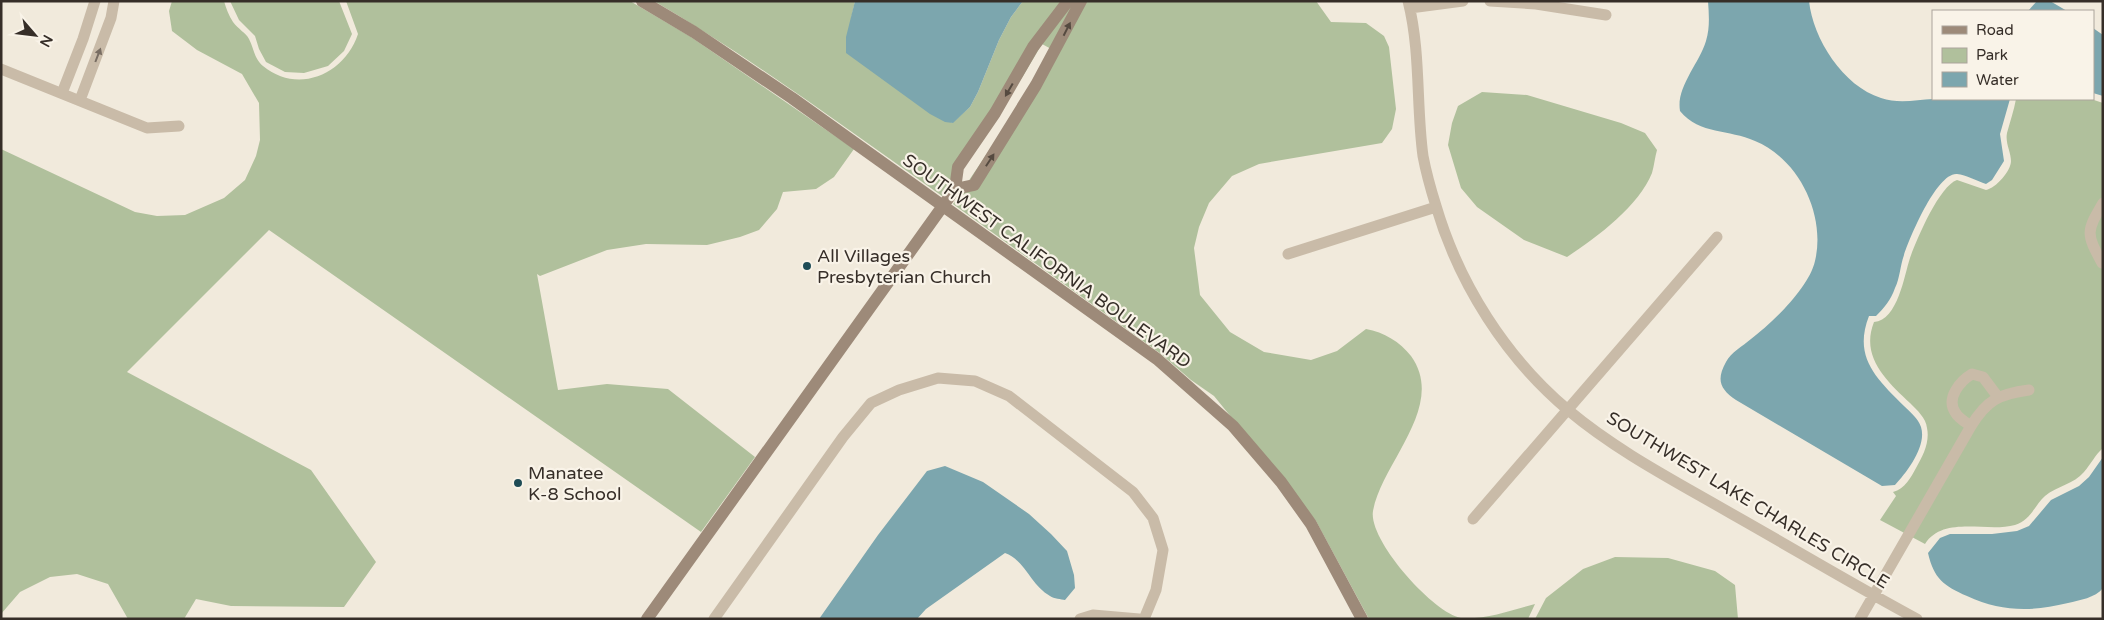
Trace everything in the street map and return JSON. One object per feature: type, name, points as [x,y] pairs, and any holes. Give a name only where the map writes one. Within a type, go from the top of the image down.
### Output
[{"type":"street","points":[[62,93],[83,39],[95,1]]},
{"type":"street","points":[[80,100],[111,18],[114,1]]},
{"type":"street","name":"SOUTHWEST CALIFORNIA BOULEVARD","points":[[642,1],[694,32],[776,87],[944,205],[1157,359],[1233,426],[1281,482],[1311,524],[1362,619]]},
{"type":"street","points":[[647,619],[955,189],[958,167],[995,113],[1033,48],[1068,1]]},
{"type":"street","points":[[955,189],[974,185],[1042,74],[1081,1]]},
{"type":"street","points":[[1409,5],[1463,1]]},
{"type":"street","points":[[1490,1],[1536,4],[1606,15]]},
{"type":"street","name":"SOUTHWEST LAKE CHARLES CIRCLE","points":[[1409,5],[1418,76],[1423,157],[1436,208],[1455,258],[1476,299],[1500,336],[1539,383],[1568,410],[1612,443],[1916,619]]},
{"type":"street","points":[[1024,64],[1042,74]]},
{"type":"street","points":[[1,69],[146,128],[179,126]]},
{"type":"street","points":[[2102,263],[2090,240],[2089,226],[2103,203]]},
{"type":"street","points":[[1288,254],[1436,208]]},
{"type":"street","points":[[1473,519],[1716,237]]},
{"type":"street","points":[[1971,426],[1955,413],[1952,403],[1957,388],[1965,378],[1972,374],[1983,377],[1998,397]]},
{"type":"street","points":[[714,619],[843,437],[871,403],[899,390],[938,378],[975,381],[1009,396],[1133,492],[1153,518],[1163,550],[1156,590],[1144,619]]},
{"type":"street","points":[[1860,619],[1981,411],[1998,397],[2029,390]]},
{"type":"street","points":[[1080,619],[1092,615],[1139,619]]},
{"type":"green space","points":[[172,1],[224,1],[232,20],[248,37],[256,57],[263,66],[277,75],[291,79],[305,79],[319,76],[331,69],[343,60],[352,48],[358,34],[346,1],[630,1],[691,37],[854,149],[834,177],[816,189],[783,192],[777,209],[759,230],[707,245],[646,244],[607,250],[540,276],[537,274],[558,390],[607,384],[668,389],[755,457],[701,532],[269,230],[127,372],[311,470],[376,562],[344,607],[231,606],[196,599],[184,619],[128,619],[108,584],[77,574],[50,577],[20,592],[1,614],[1,149],[135,212],[157,216],[185,215],[224,198],[245,180],[256,156],[260,140],[259,103],[242,74],[197,50],[172,31],[169,11]]},
{"type":"green space","points":[[230,1],[339,1],[352,34],[344,51],[328,66],[304,73],[285,72],[266,62],[255,36],[239,20]]},
{"type":"green space","points":[[654,1],[855,1],[851,19],[952,123],[970,107],[999,40],[1011,17],[1023,1],[1316,1],[1331,22],[1366,23],[1384,36],[1389,47],[1396,109],[1392,129],[1382,143],[1259,164],[1232,176],[1209,203],[1199,227],[1194,248],[1200,295],[1230,332],[1264,352],[1311,360],[1337,351],[1366,329],[1385,335],[1407,351],[1420,375],[1422,394],[1409,434],[1379,492],[1373,511],[1374,524],[1391,556],[1405,574],[1420,590],[1449,613],[1461,618],[1479,618],[1535,604],[1528,619],[1369,619],[1316,521],[1214,396],[1191,380],[1161,354],[953,204],[1034,84],[1053,50],[1042,44],[1023,76],[942,196],[764,71]]},
{"type":"green space","points":[[1482,92],[1527,95],[1621,123],[1645,133],[1657,150],[1652,173],[1646,185],[1616,220],[1567,257],[1524,240],[1477,207],[1461,188],[1448,145],[1452,123],[1458,106]]},
{"type":"green space","points":[[2016,100],[2094,100],[2103,103],[2103,448],[2080,476],[2045,496],[2029,516],[2020,523],[2004,527],[1954,527],[1933,535],[1925,544],[1880,520],[1896,496],[1893,492],[1907,482],[1919,463],[1925,449],[1928,433],[1921,414],[1893,386],[1878,367],[1870,346],[1871,335],[1874,322],[1889,314],[1894,306],[1917,239],[1943,192],[1950,184],[1957,180],[1986,190],[1990,189],[2006,174],[2011,161],[2007,133]]},
{"type":"green space","points":[[1615,557],[1668,558],[1715,571],[1735,585],[1738,619],[1535,619],[1546,598],[1583,569]]},
{"type":"water","points":[[855,1],[1023,1],[1011,17],[999,40],[970,107],[953,123],[945,122],[930,114],[846,53],[846,37]]},
{"type":"water","points":[[1708,1],[1809,1],[1817,30],[1832,59],[1854,83],[1867,92],[1887,100],[1900,101],[1932,99],[2010,100],[2000,134],[2004,161],[1992,180],[1986,184],[1957,174],[1949,176],[1941,184],[1925,208],[1912,235],[1903,259],[1897,284],[1891,296],[1876,316],[1869,316],[1864,343],[1870,366],[1884,386],[1916,418],[1921,427],[1922,434],[1919,450],[1910,466],[1895,485],[1882,486],[1736,400],[1726,392],[1721,384],[1721,374],[1728,358],[1760,332],[1798,293],[1815,261],[1817,243],[1816,225],[1806,190],[1784,161],[1771,149],[1755,141],[1696,124],[1680,111],[1681,93],[1703,50],[1709,21]]},
{"type":"water","points":[[2037,1],[2050,1],[2065,10],[2029,10]]},
{"type":"water","points":[[2094,29],[2103,35],[2103,96],[2094,93]]},
{"type":"water","points":[[2103,457],[2103,588],[2096,594],[2082,600],[2042,608],[2005,608],[1980,601],[1959,592],[1946,585],[1937,575],[1930,562],[1928,553],[1940,538],[1950,534],[1992,534],[2017,531],[2029,526],[2051,500],[2079,486],[2089,477]]},
{"type":"water","points":[[945,466],[983,482],[1029,514],[1051,534],[1067,551],[1074,575],[1075,588],[1065,600],[1052,597],[1043,592],[1018,561],[1005,553],[926,609],[917,619],[819,619],[878,535],[927,471]]},
{"type":"place","name":"All Villages Presbyterian Church","points":[[807,266]]},
{"type":"place","name":"Manatee K-8 School","points":[[518,483]]}]
